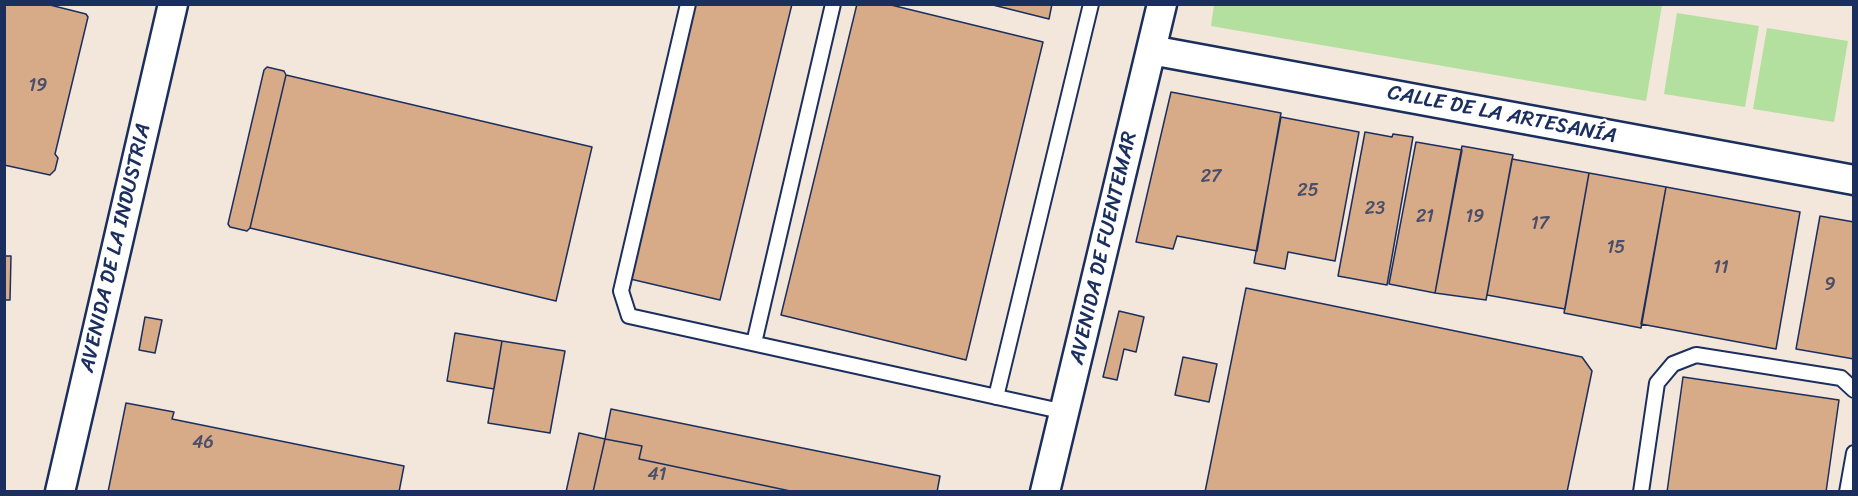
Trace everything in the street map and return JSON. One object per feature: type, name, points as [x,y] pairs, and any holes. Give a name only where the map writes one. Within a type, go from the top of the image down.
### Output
[{"type":"street","name":"AVENIDA DE LA INDUSTRIA","points":[[60,492],[173,4]]},
{"type":"street","name":"AVENIDA DE FUENTEMAR","points":[[1046,492],[1162,4]]},
{"type":"street","name":"CALLE DE LA ARTESANÍA","points":[[1151,50],[1854,180]]},
{"type":"lane","points":[[688,4],[621,291],[629,316],[1065,412]]},
{"type":"lane","points":[[754,343],[833,4]]},
{"type":"lane","points":[[996,396],[1091,4]]},
{"type":"lane","points":[[1641,492],[1657,383],[1673,364],[1696,355],[1841,378],[1854,390]]},
{"type":"lane","points":[[1847,492],[1854,453]]},
{"type":"shaded area","points":[[5,5],[1853,5],[1853,491],[5,491]]},
{"type":"green space","points":[[1214,4],[1662,5],[1646,101],[1211,26]]},
{"type":"green space","points":[[1677,13],[1759,26],[1745,107],[1664,94]]},
{"type":"green space","points":[[1767,28],[1848,41],[1834,122],[1753,109]]},
{"type":"building","points":[[4,4],[46,4],[86,14],[88,17],[55,154],[58,158],[55,170],[50,175],[4,165]]},
{"type":"building","points":[[692,4],[792,4],[720,300],[626,278]]},
{"type":"building","points":[[857,4],[887,4],[1043,42],[966,360],[781,315]]},
{"type":"building","points":[[989,4],[1052,4],[1049,19]]},
{"type":"building","points":[[267,67],[284,71],[286,75],[250,228],[247,231],[230,227],[228,224],[264,70]]},
{"type":"building","points":[[286,75],[592,147],[556,301],[250,228]]},
{"type":"building","points":[[1171,92],[1281,113],[1257,251],[1177,236],[1173,249],[1136,242]]},
{"type":"building","points":[[1281,117],[1359,132],[1335,261],[1288,252],[1285,269],[1254,263]]},
{"type":"building","points":[[1365,132],[1392,137],[1393,134],[1413,137],[1387,285],[1338,276]]},
{"type":"building","points":[[1416,142],[1462,150],[1435,293],[1389,284]]},
{"type":"building","points":[[1462,146],[1513,155],[1486,300],[1435,293]]},
{"type":"building","points":[[1512,159],[1589,173],[1565,309],[1487,295]]},
{"type":"building","points":[[1589,173],[1666,187],[1641,328],[1564,313]]},
{"type":"building","points":[[1666,187],[1800,212],[1776,349],[1641,324]]},
{"type":"building","points":[[1820,216],[1854,222],[1854,359],[1796,349]]},
{"type":"building","points":[[4,256],[11,256],[10,300],[4,300]]},
{"type":"building","points":[[1246,288],[1582,357],[1592,371],[1567,492],[1205,492]]},
{"type":"building","points":[[1119,311],[1144,317],[1136,352],[1124,349],[1117,380],[1103,377]]},
{"type":"building","points":[[145,317],[162,320],[155,353],[139,350]]},
{"type":"building","points":[[455,333],[502,341],[494,389],[447,381]]},
{"type":"building","points":[[502,341],[565,351],[550,433],[488,423]]},
{"type":"building","points":[[1183,357],[1217,364],[1209,402],[1175,395]]},
{"type":"building","points":[[1683,377],[1839,400],[1826,492],[1667,492]]},
{"type":"building","points":[[126,403],[174,412],[172,419],[404,466],[399,492],[108,492]]},
{"type":"building","points":[[611,409],[940,476],[937,492],[795,492],[639,459],[642,446],[605,439]]},
{"type":"building","points":[[579,433],[605,439],[593,492],[566,492]]},
{"type":"building","points":[[605,439],[642,446],[639,459],[795,492],[593,492]]}]
